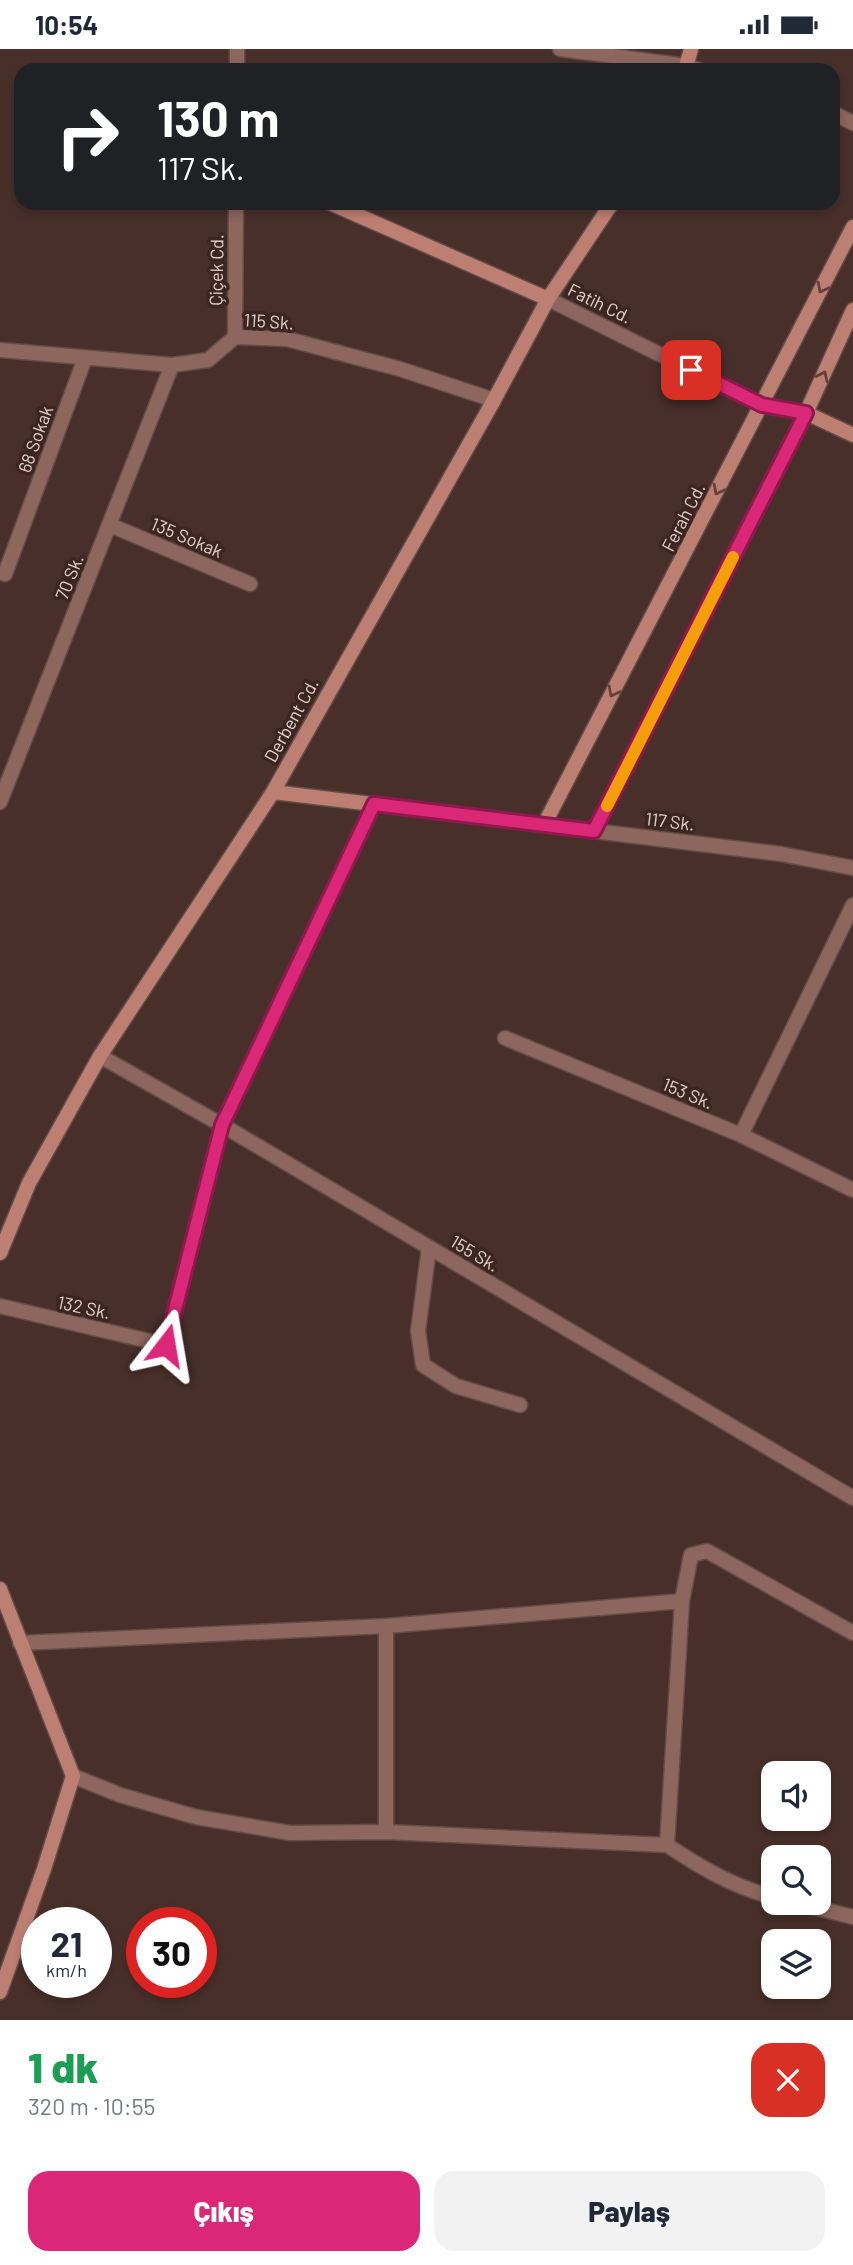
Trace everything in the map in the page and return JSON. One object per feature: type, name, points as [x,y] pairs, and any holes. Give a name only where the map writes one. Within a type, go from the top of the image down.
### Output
[{"type":"street","points":[[560,49],[651,63]]},
{"type":"street","name":"Çiçek Cd.","points":[[234,337],[236,210]]},
{"type":"street","name":"Fatih Cd.","points":[[346,210],[548,299],[762,405],[806,413],[853,435]]},
{"type":"street","name":"Derbent Cd.","points":[[0,1253],[29,1183],[100,1056],[273,792],[495,400],[548,299],[607,210]]},
{"type":"street","name":"Ferah Cd.","points":[[545,823],[853,227]]},
{"type":"street","points":[[594,831],[806,413],[853,310]]},
{"type":"street","name":"115 Sk.","points":[[0,350],[172,365],[208,361],[234,337],[287,339],[400,369],[495,400]]},
{"type":"street","name":"68 Sokak","points":[[5,574],[85,358]]},
{"type":"street","name":"70 Sk.","points":[[0,802],[172,365]]},
{"type":"street","name":"135 Sokak","points":[[110,526],[250,585]]},
{"type":"street","name":"117 Sk.","points":[[273,792],[545,823],[781,854],[853,868]]},
{"type":"street","name":"132 Sk.","points":[[0,1306],[166,1345],[222,1125],[374,804]]},
{"type":"street","points":[[741,1135],[853,905]]},
{"type":"street","name":"153 Sk.","points":[[505,1038],[741,1135],[853,1190]]},
{"type":"street","name":"155 Sk.","points":[[100,1056],[853,1495]]},
{"type":"street","points":[[429,1248],[418,1331],[423,1365],[456,1386],[520,1405]]},
{"type":"street","points":[[667,1845],[682,1601],[691,1555],[707,1551],[853,1633]]},
{"type":"street","points":[[0,1589],[73,1776],[0,1992]]},
{"type":"street","points":[[20,1643],[386,1626],[682,1601]]},
{"type":"street","points":[[386,1626],[386,1832]]},
{"type":"street","points":[[73,1776],[120,1795],[197,1817],[290,1833],[386,1832],[667,1845],[695,1864],[761,1894]]},
{"type":"street","points":[[831,1912],[853,1917]]},
{"type":"slow traffic","points":[[607,806],[733,557]]},
{"type":"route","points":[[166,1345],[222,1125],[374,804],[594,831],[806,413],[762,405],[691,370]]}]
